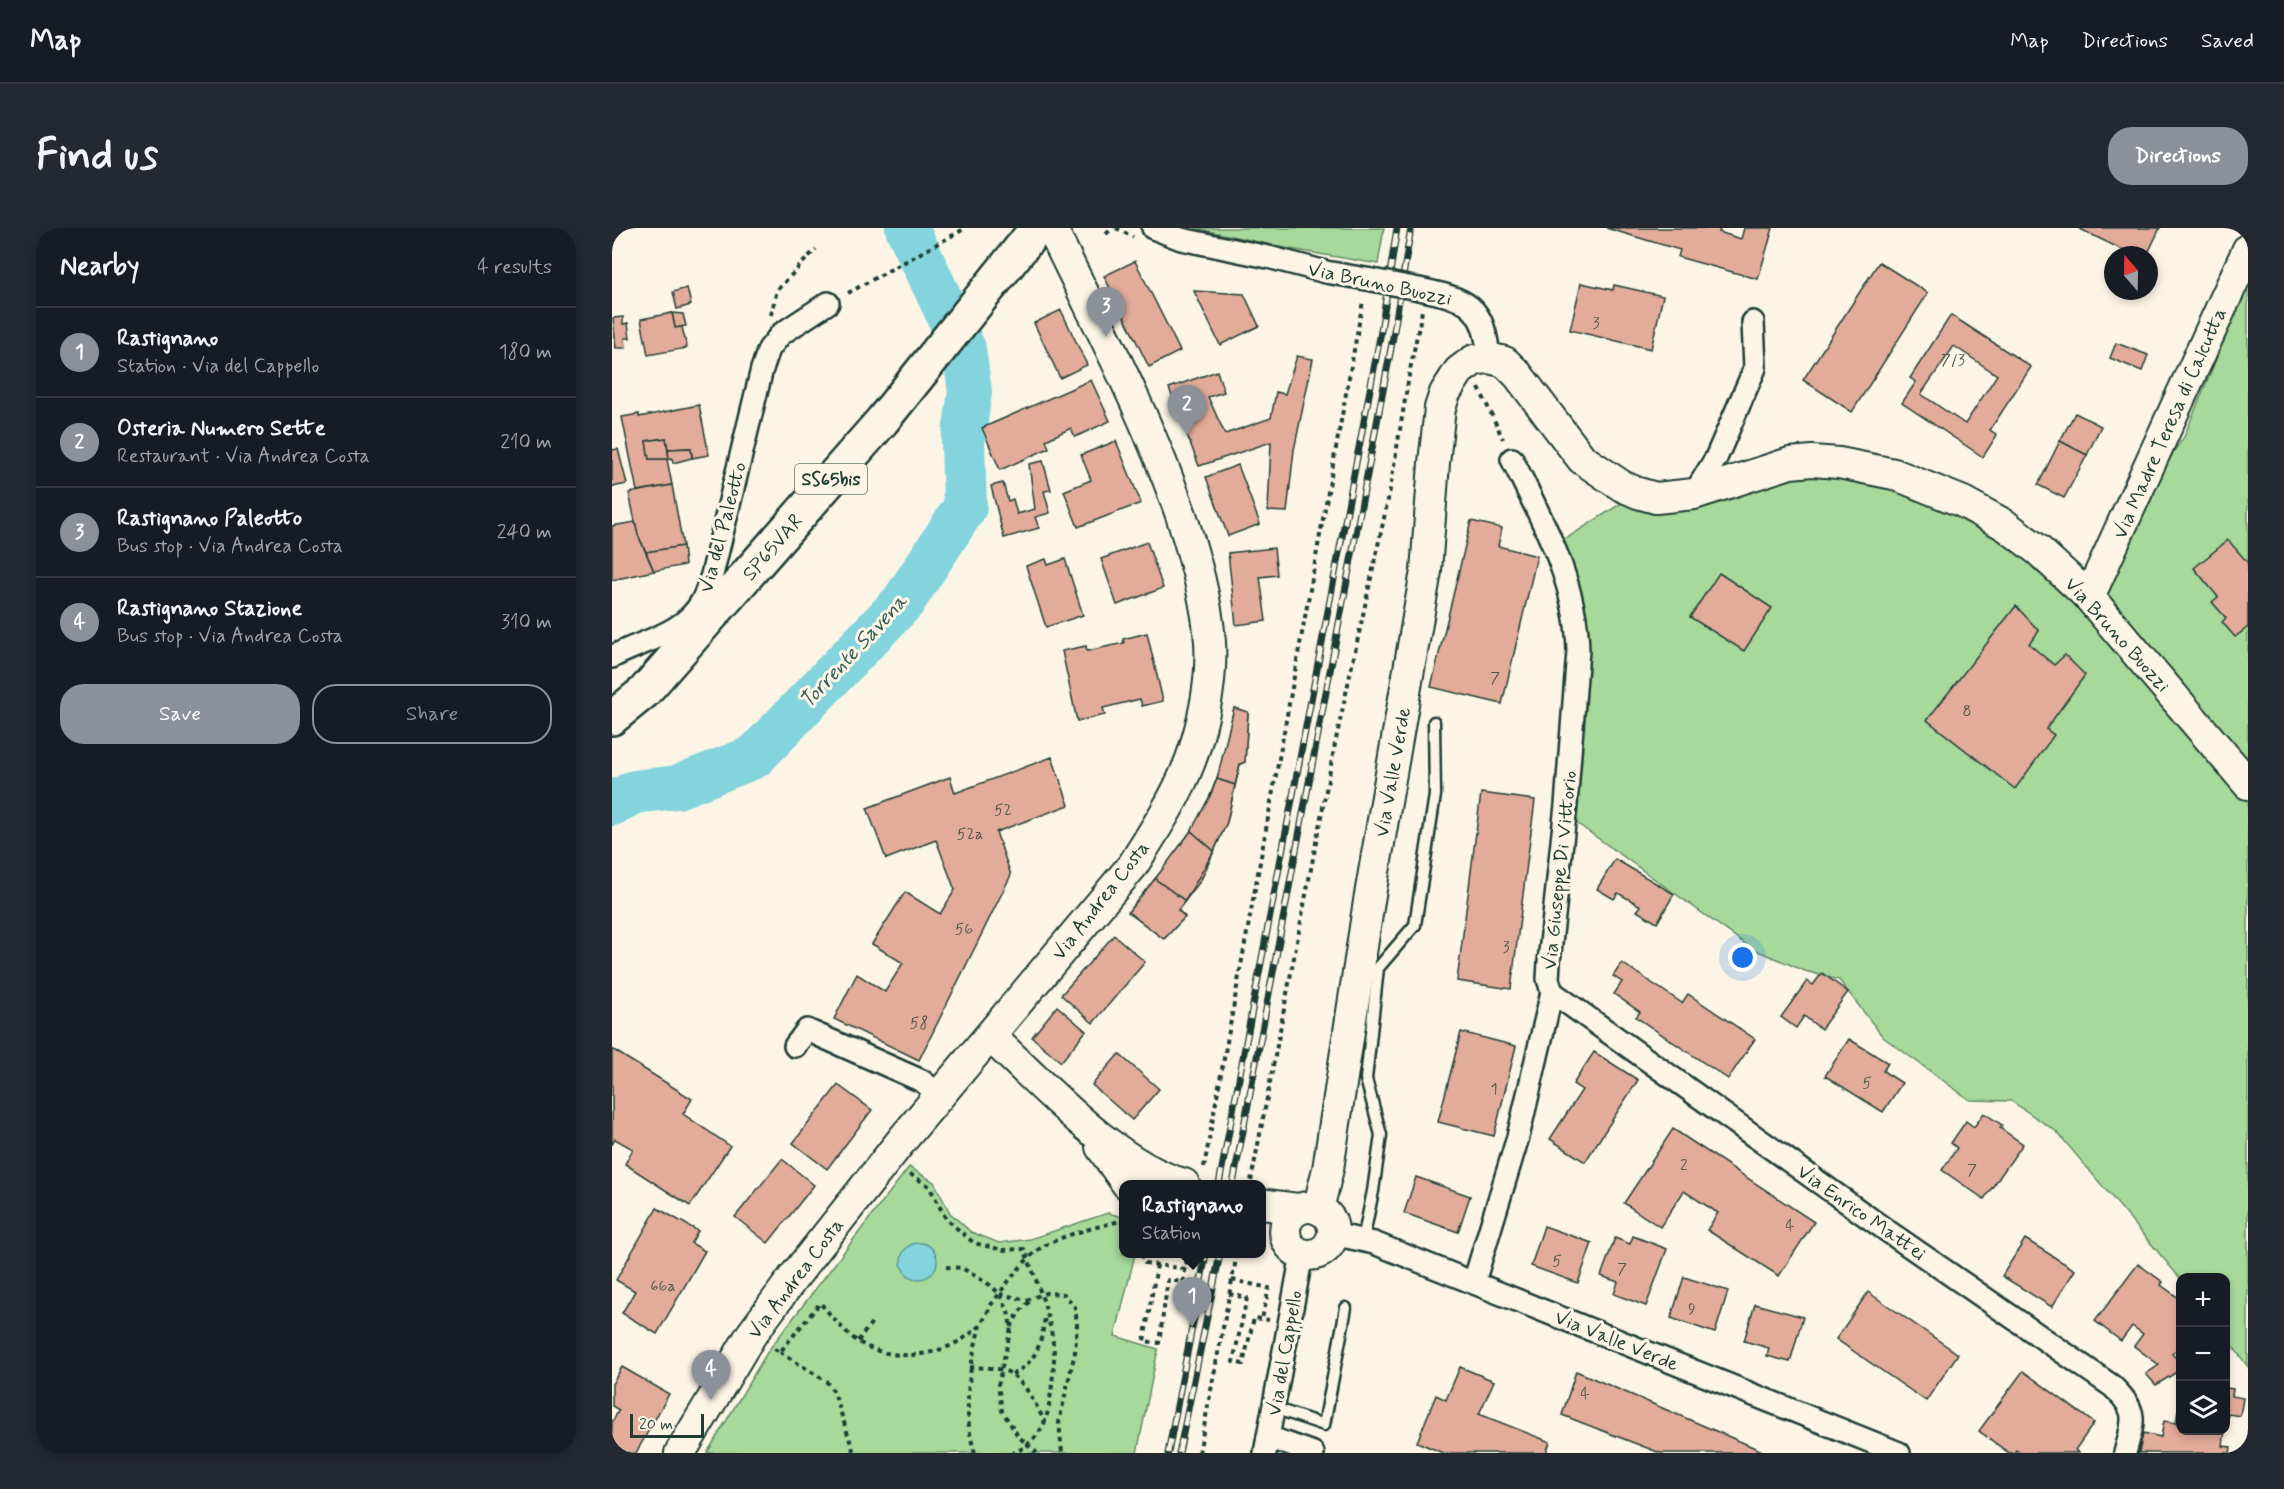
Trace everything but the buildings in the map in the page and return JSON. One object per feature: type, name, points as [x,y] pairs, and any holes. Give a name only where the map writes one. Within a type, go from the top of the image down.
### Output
[{"type":"main road","name":"SP65VAR","points":[[612,718],[644,692],[882,421],[1045,229]]},
{"type":"street","name":"Via Bruno Buozzi","points":[[1153,228],[1181,239],[1326,272],[1458,298],[1474,311],[1485,330],[1479,360],[1505,362],[1518,375],[1582,459],[1622,486],[1656,498],[1694,494],[1790,463],[1812,461],[1839,463],[1894,474],[1963,502],[2005,525],[2038,550],[2089,597],[2248,784]]},
{"type":"street","name":"Via Andrea Costa","points":[[680,1453],[751,1335],[818,1246],[940,1095],[1133,865],[1160,821],[1197,742],[1210,675],[1210,642],[1204,599],[1190,545],[1155,447],[1119,366],[1045,229]]},
{"type":"street","name":"Via Madre Teresa di Calcutta","points":[[2089,597],[2248,249]]},
{"type":"street","name":"Via del Paleotto","points":[[612,657],[677,627],[692,615],[702,601],[712,575],[762,369],[769,349],[781,334],[828,303]]},
{"type":"street","points":[[1694,494],[1716,458],[1755,368],[1753,322]]},
{"type":"street","name":"Via Valle Verde","points":[[1284,1246],[1285,1228],[1293,1214],[1309,1209],[1328,1169],[1367,912],[1426,571],[1440,408],[1445,393],[1459,371],[1479,360]]},
{"type":"street","name":"Via Giuseppe Di Vittorio","points":[[1474,1282],[1518,1137],[1551,992],[1548,979],[1549,962],[1566,806],[1578,651],[1577,625],[1570,591],[1546,530],[1512,459]]},
{"type":"street","name":"Via Enrico Mattei","points":[[1551,992],[1886,1230],[2112,1386],[2129,1402],[2133,1422],[2126,1453]]},
{"type":"street","points":[[795,1046],[807,1030],[922,1081],[940,1095]]},
{"type":"street","points":[[990,1036],[1088,1127],[1134,1162],[1166,1180],[1193,1179]]},
{"type":"street","points":[[1088,1127],[1124,1180]]},
{"type":"street","points":[[1266,1205],[1324,1212],[1332,1223],[1332,1237],[1324,1250],[1317,1253],[1284,1246]]},
{"type":"street","name":"Via Valle Verde","points":[[1332,1237],[1363,1240],[1474,1282],[1899,1453]]},
{"type":"street","name":"Via del Cappello","points":[[1267,1445],[1274,1408],[1284,1246]]},
{"type":"street","points":[[1267,1445],[1313,1453]]},
{"type":"lane","points":[[1363,1240],[1381,1135],[1366,1079],[1378,968],[1415,925],[1435,795],[1434,722]]},
{"type":"lane","points":[[1274,1408],[1324,1425],[1346,1308]]},
{"type":"path","points":[[828,303],[966,228]]},
{"type":"path","points":[[1106,234],[1113,228]]},
{"type":"path","points":[[769,349],[771,310],[777,290],[816,249]]},
{"type":"path","points":[[1193,1179],[1370,280]]},
{"type":"path","points":[[1251,1180],[1335,744],[1389,495],[1423,290]]},
{"type":"path","points":[[1479,360],[1512,459]]},
{"type":"path","points":[[902,1169],[929,1186],[946,1219],[974,1243],[1003,1250],[1024,1249],[1029,1260],[1046,1312],[1054,1356],[1045,1422],[1028,1445],[1013,1453]]},
{"type":"path","points":[[975,1453],[969,1409],[970,1367],[980,1324],[1014,1275],[1042,1247],[1081,1232],[1119,1221]]},
{"type":"path","points":[[1143,1258],[1145,1263],[1186,1269]]},
{"type":"path","points":[[1157,1265],[1144,1341],[1159,1343],[1168,1280],[1183,1282],[1187,1258]]},
{"type":"path","points":[[1199,1453],[1236,1258]]},
{"type":"path","points":[[946,1267],[962,1268],[990,1285],[999,1294],[1008,1311],[1011,1328]]},
{"type":"path","points":[[1232,1280],[1269,1288],[1263,1319]]},
{"type":"path","points":[[999,1294],[1026,1300],[1040,1295],[1064,1294],[1075,1307],[1077,1325],[1075,1352],[1059,1422],[1062,1453]]},
{"type":"path","points":[[1229,1294],[1247,1298],[1233,1362],[1243,1364],[1253,1322]]},
{"type":"path","points":[[1035,1297],[1019,1312],[1011,1328],[998,1384],[1002,1412],[1018,1436],[1036,1453]]},
{"type":"path","points":[[780,1352],[820,1303],[845,1330],[863,1345],[898,1356],[927,1354],[954,1344],[980,1324]]},
{"type":"path","points":[[1012,1374],[1023,1369],[1034,1357],[1042,1342],[1046,1312]]},
{"type":"path","points":[[858,1341],[872,1322]]},
{"type":"path","points":[[768,1346],[826,1381],[834,1392],[854,1453]]},
{"type":"path","points":[[970,1367],[1001,1369],[1012,1374],[1022,1384],[1045,1422]]},
{"type":"green space","points":[[1195,228],[1384,228],[1378,264],[1290,249]]},
{"type":"green space","points":[[2248,282],[2248,1367],[2230,1342],[2230,1273],[2176,1273],[2057,1132],[2011,1101],[1970,1100],[1883,1037],[1839,980],[1805,971],[1751,948],[1571,819],[1583,672],[1559,543],[1628,499],[1797,454],[1930,486],[2080,584],[2184,437]]},
{"type":"green space","points":[[909,1167],[934,1182],[950,1213],[971,1232],[999,1243],[1030,1239],[1108,1213],[1119,1216],[1119,1258],[1134,1258],[1115,1336],[1158,1349],[1137,1453],[707,1453],[768,1351]]},
{"type":"water","points":[[919,1243],[932,1248],[937,1261],[932,1274],[919,1279],[906,1274],[901,1261],[906,1248]]},
{"type":"waterway","name":"Torrente Savena","points":[[612,804],[634,792],[677,787],[754,757],[903,602],[965,507],[963,442],[970,392],[964,349],[907,228]]},
{"type":"railway","points":[[1220,1180],[1380,337],[1397,228]]},
{"type":"railway","points":[[1234,1180],[1392,343],[1411,228]]},
{"type":"railway","points":[[1168,1453],[1205,1258]]},
{"type":"railway","points":[[1179,1453],[1219,1258]]},
{"type":"place","name":"Rastignano Paleotto","points":[[1106,337]]},
{"type":"place","name":"Osteria Numero Sette","points":[[1187,435]]},
{"type":"place","name":"Rastignano","points":[[1192,1327]]},
{"type":"place","name":"Rastignano Stazione","points":[[711,1400]]}]
